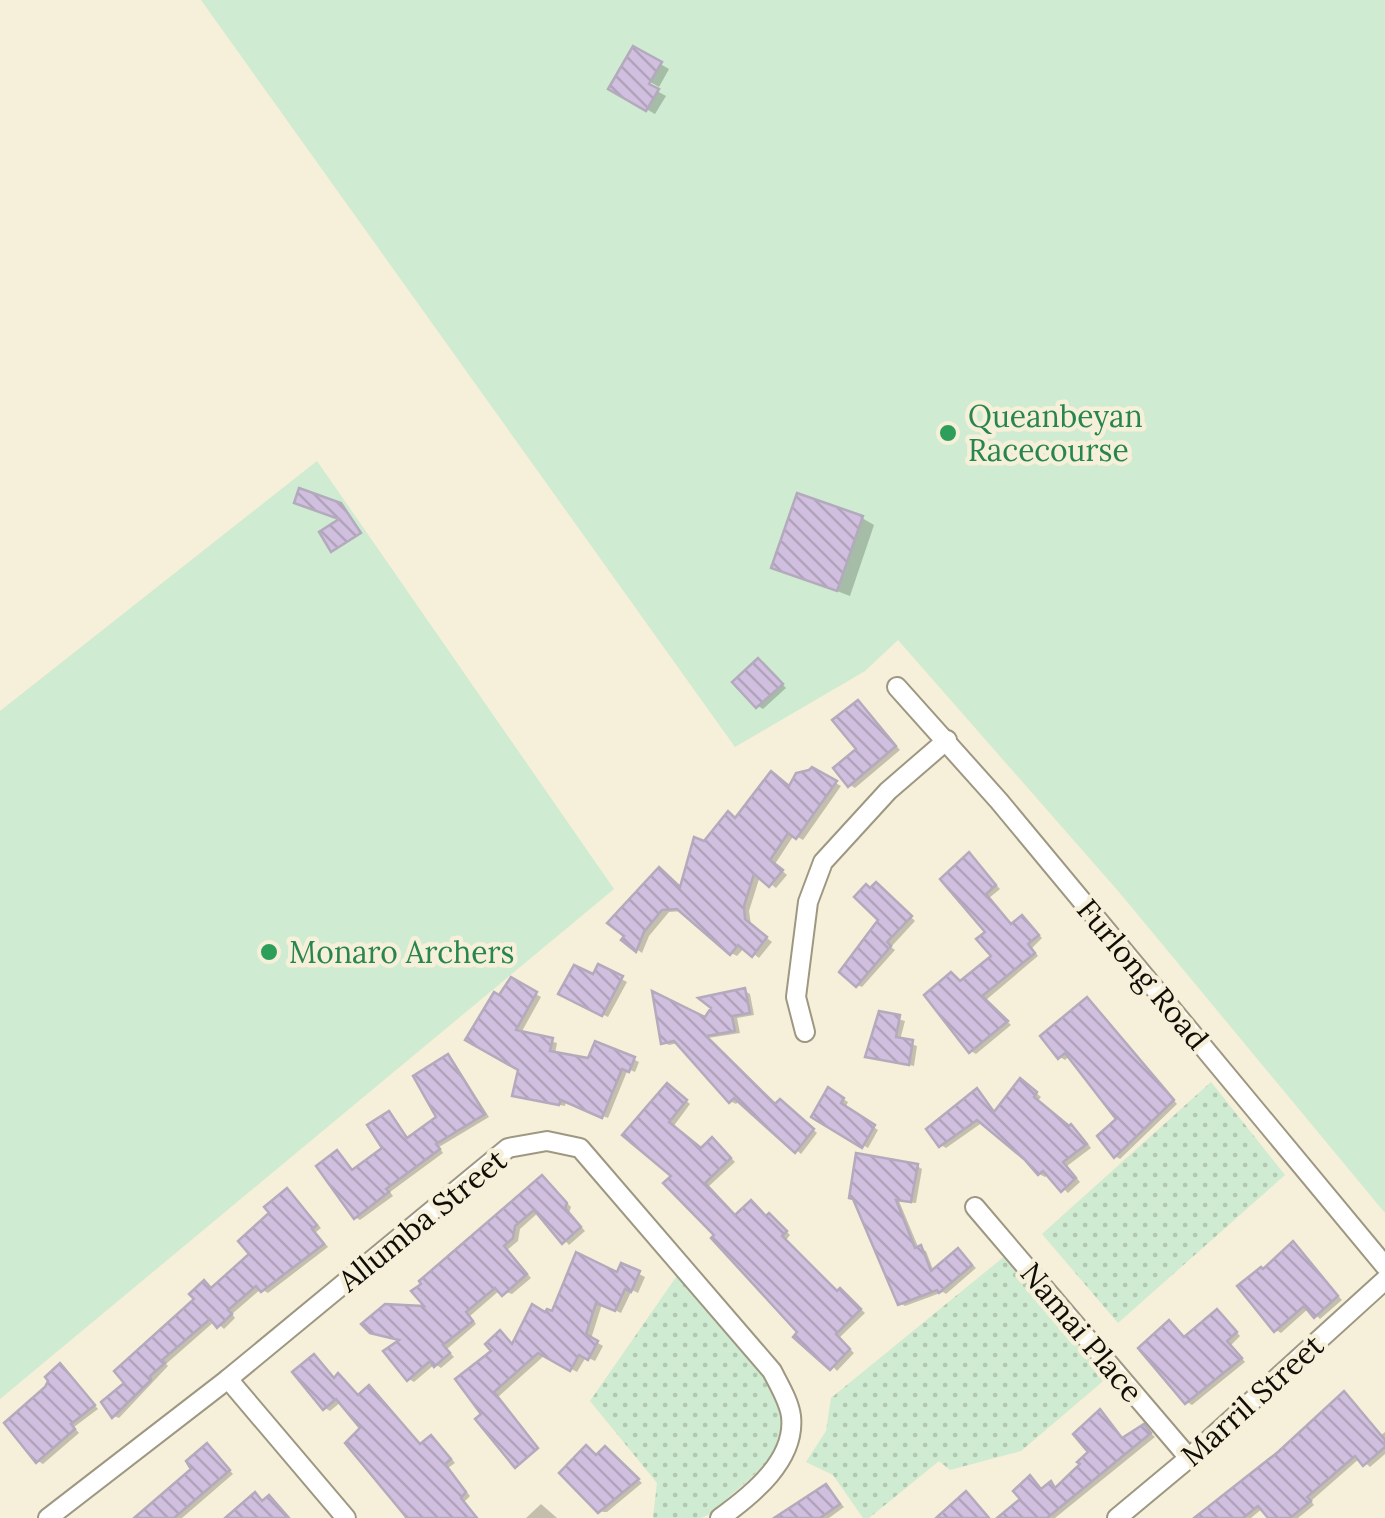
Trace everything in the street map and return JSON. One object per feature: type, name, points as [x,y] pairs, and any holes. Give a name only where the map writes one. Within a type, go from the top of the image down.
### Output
[{"type":"street","name":"Furlong Road","points":[[896,688],[947,740],[1385,1266]]},
{"type":"street","points":[[805,1032],[796,996],[808,902],[823,862],[888,791],[947,740]]},
{"type":"street","name":"Allumba Street","points":[[48,1518],[228,1379],[508,1148],[547,1142],[580,1148],[772,1371],[790,1412],[791,1436],[780,1464],[720,1518]]},
{"type":"street","name":"Namai Place","points":[[975,1207],[1189,1458]]},
{"type":"street","name":"Marril Street","points":[[1117,1518],[1385,1280]]},
{"type":"street","points":[[228,1379],[346,1518]]},
{"type":"green space","name":"Queanbeyan Racecourse","points":[[201,0],[1385,0],[1385,1213],[1119,892],[898,640],[865,671],[735,747]]},
{"type":"green space","name":"Monaro Archers","points":[[317,461],[614,889],[0,1399],[0,711]]},
{"type":"green space","points":[[1211,1082],[1285,1175],[1118,1323],[1042,1234]]},
{"type":"green space","points":[[1011,1251],[1115,1371],[1021,1451],[950,1470],[939,1461],[869,1518],[863,1518],[833,1475],[806,1462],[826,1431],[831,1398]]},
{"type":"green space","points":[[681,1270],[769,1385],[778,1403],[781,1434],[768,1460],[708,1515],[653,1518],[657,1483],[590,1401]]},
{"type":"building","points":[[633,46],[662,62],[649,84],[659,89],[646,111],[608,89]]},
{"type":"building","points":[[299,488],[341,503],[361,533],[331,552],[319,532],[339,519],[294,503]]},
{"type":"building","points":[[797,493],[863,516],[837,591],[771,568]]},
{"type":"building","points":[[758,658],[783,684],[756,708],[732,682]]},
{"type":"building","points":[[858,700],[896,746],[848,787],[833,768],[856,749],[832,720]]},
{"type":"building","points":[[812,767],[837,781],[796,839],[788,833],[770,860],[783,870],[769,887],[754,874],[744,906],[745,919],[767,937],[752,957],[738,945],[730,955],[677,909],[662,910],[644,932],[636,952],[621,940],[624,936],[607,923],[659,867],[680,887],[694,837],[704,841],[728,811],[735,818],[771,771],[789,786],[796,773]]},
{"type":"building","points":[[969,852],[996,885],[986,894],[1011,924],[1022,915],[1039,935],[1028,944],[1035,953],[982,996],[1008,1021],[969,1053],[924,995],[951,972],[960,981],[991,956],[976,939],[985,932],[940,879]]},
{"type":"building","points":[[876,882],[912,916],[887,942],[891,946],[856,987],[839,972],[878,920],[854,897],[866,884],[870,888]]},
{"type":"building","points":[[598,964],[623,976],[602,1016],[558,994],[574,965],[593,974]]},
{"type":"building","points":[[511,977],[537,992],[516,1030],[553,1038],[550,1051],[588,1058],[595,1041],[635,1057],[629,1072],[622,1069],[602,1118],[561,1100],[559,1105],[512,1096],[518,1070],[465,1040],[494,992],[499,995]]},
{"type":"building","points":[[745,988],[750,1013],[732,1016],[735,1031],[706,1036],[775,1104],[780,1099],[814,1129],[795,1153],[734,1098],[729,1103],[674,1041],[661,1044],[652,991],[705,1017],[711,1008],[698,998]]},
{"type":"building","points":[[1087,997],[1174,1100],[1114,1158],[1097,1136],[1116,1119],[1065,1053],[1058,1059],[1040,1036]]},
{"type":"building","points":[[879,1011],[900,1015],[896,1037],[913,1040],[909,1065],[865,1057]]},
{"type":"building","points":[[448,1054],[485,1114],[436,1144],[440,1149],[386,1189],[389,1192],[354,1219],[316,1166],[337,1150],[352,1170],[382,1148],[367,1125],[389,1111],[407,1138],[436,1117],[413,1076]]},
{"type":"building","points":[[1020,1078],[1037,1092],[1034,1097],[1071,1124],[1087,1144],[1063,1162],[1076,1178],[1061,1192],[1043,1171],[1038,1175],[977,1120],[939,1147],[926,1129],[977,1088],[994,1112]]},
{"type":"building","points":[[667,1083],[687,1100],[669,1122],[701,1148],[712,1137],[731,1158],[705,1183],[735,1215],[751,1200],[766,1216],[769,1213],[787,1231],[782,1236],[837,1291],[840,1288],[861,1309],[836,1334],[850,1349],[830,1370],[793,1337],[797,1332],[711,1238],[714,1235],[663,1183],[671,1176],[622,1135]]},
{"type":"building","points":[[828,1087],[844,1098],[841,1103],[875,1125],[862,1148],[811,1117]]},
{"type":"building","points":[[856,1153],[918,1164],[911,1202],[896,1200],[915,1248],[921,1245],[931,1271],[958,1248],[972,1265],[939,1293],[937,1290],[898,1305],[853,1199],[849,1198]]},
{"type":"building","points":[[542,1175],[567,1203],[565,1208],[581,1227],[562,1244],[534,1210],[515,1226],[513,1238],[504,1246],[527,1274],[502,1296],[495,1288],[466,1312],[473,1321],[443,1345],[450,1353],[434,1367],[430,1361],[407,1381],[383,1351],[399,1340],[370,1333],[361,1324],[385,1304],[424,1306],[411,1291],[421,1284],[419,1281]]},
{"type":"building","points":[[287,1188],[317,1225],[312,1229],[324,1244],[261,1292],[256,1286],[228,1310],[232,1314],[217,1328],[210,1319],[162,1360],[165,1363],[150,1376],[151,1380],[112,1418],[101,1402],[124,1383],[114,1371],[194,1299],[189,1294],[204,1280],[211,1288],[249,1254],[238,1241],[269,1213],[264,1207]]},
{"type":"building","points":[[1293,1241],[1338,1296],[1314,1318],[1304,1306],[1274,1332],[1237,1286],[1263,1269]]},
{"type":"building","points":[[576,1252],[617,1272],[621,1263],[640,1271],[631,1292],[625,1289],[615,1311],[596,1303],[586,1334],[598,1341],[588,1360],[579,1355],[570,1371],[538,1353],[494,1392],[538,1448],[515,1468],[475,1419],[481,1414],[455,1379],[491,1351],[485,1344],[500,1330],[512,1344],[532,1304],[545,1312],[552,1311]]},
{"type":"building","points":[[1217,1309],[1237,1332],[1227,1341],[1242,1358],[1185,1404],[1138,1348],[1169,1320],[1184,1337]]},
{"type":"building","points":[[314,1354],[334,1378],[338,1373],[358,1395],[369,1385],[420,1444],[431,1435],[451,1459],[445,1464],[466,1492],[461,1498],[477,1518],[407,1518],[345,1443],[360,1428],[336,1399],[323,1410],[292,1372]]},
{"type":"building","points":[[60,1363],[95,1405],[71,1424],[75,1429],[36,1463],[4,1423],[45,1387],[45,1377]]},
{"type":"building","points":[[1344,1391],[1385,1440],[1385,1447],[1363,1466],[1355,1456],[1307,1497],[1311,1501],[1290,1518],[1268,1518],[1258,1506],[1243,1518],[1194,1518],[1278,1452]]},
{"type":"building","points":[[1100,1409],[1122,1438],[1144,1424],[1151,1433],[1047,1518],[997,1518],[1020,1499],[1013,1491],[1030,1475],[1041,1489],[1051,1481],[1055,1488],[1080,1464],[1077,1462],[1088,1452],[1073,1434]]},
{"type":"building","points":[[207,1443],[230,1470],[174,1518],[134,1518],[191,1469],[186,1461]]},
{"type":"building","points":[[586,1445],[596,1455],[605,1446],[639,1479],[598,1513],[559,1473]]},
{"type":"building","points":[[826,1484],[840,1504],[820,1518],[774,1518]]},
{"type":"building","points":[[966,1491],[989,1518],[936,1518]]},
{"type":"building","points":[[255,1492],[262,1501],[269,1495],[289,1518],[225,1518]]},
{"type":"place","name":"Queanbeyan Racecourse","points":[[948,433]]},
{"type":"place","name":"Monaro Archers","points":[[269,952]]}]
